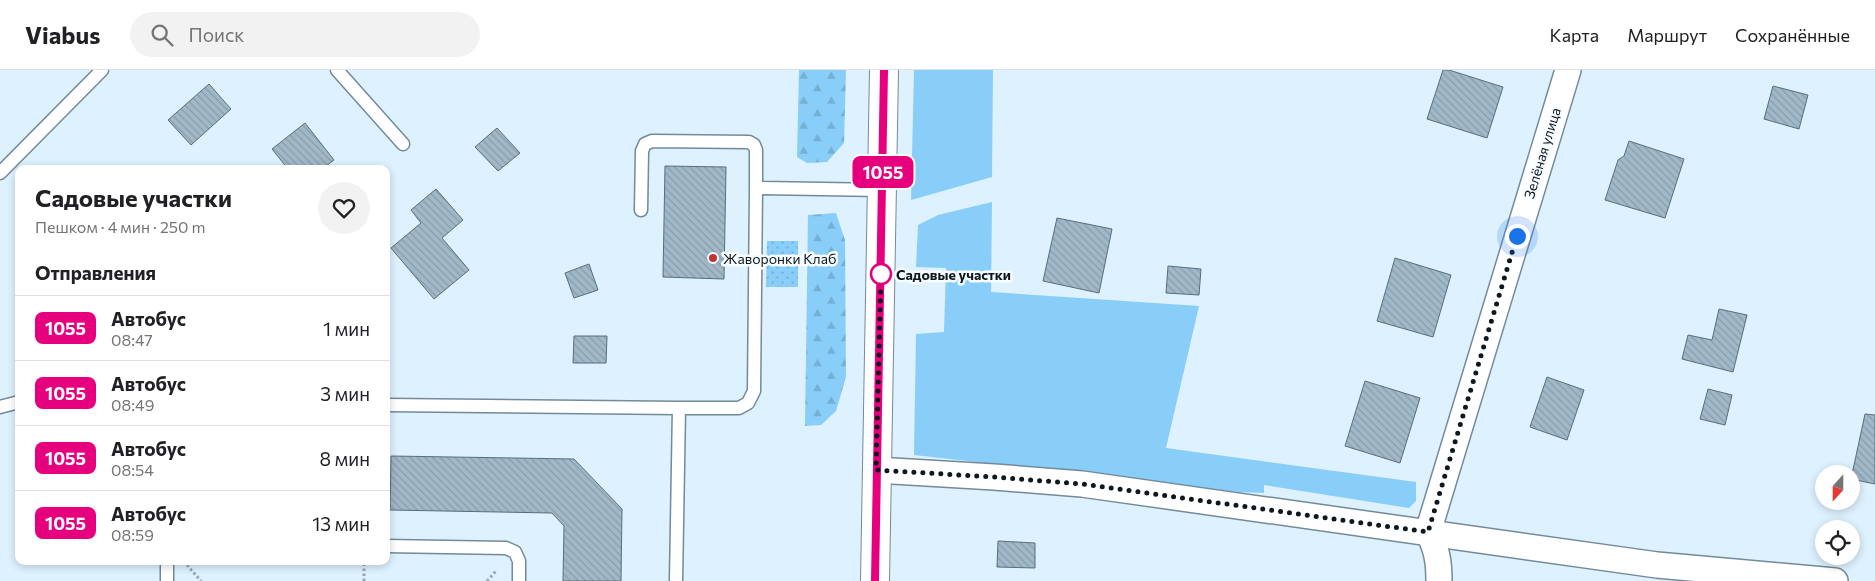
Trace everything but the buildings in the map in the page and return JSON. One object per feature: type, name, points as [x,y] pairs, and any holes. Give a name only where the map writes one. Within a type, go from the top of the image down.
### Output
[{"type":"main road","points":[[874,581],[884,70]]},
{"type":"street","name":"Зелёная улица","points":[[1428,532],[1568,70]]},
{"type":"street","points":[[876,470],[1073,484],[1657,565],[1835,581]]},
{"type":"street","points":[[1428,532],[1439,560],[1439,581]]},
{"type":"lane","points":[[0,173],[102,70]]},
{"type":"lane","points":[[337,70],[403,144]]},
{"type":"lane","points":[[390,405],[739,408],[748,403],[754,391],[756,150],[754,145],[749,142],[652,142],[645,144],[642,151],[641,210]]},
{"type":"lane","points":[[756,188],[882,190]]},
{"type":"lane","points":[[1,406],[15,403]]},
{"type":"lane","points":[[676,581],[679,408]]},
{"type":"lane","points":[[390,546],[506,548],[515,552],[519,561],[519,581]]},
{"type":"lane","points":[[167,565],[167,581]]},
{"type":"path","points":[[187,565],[201,581]]},
{"type":"path","points":[[364,565],[364,581]]},
{"type":"green space","points":[[799,70],[846,70],[844,143],[827,162],[807,163],[797,157]]},
{"type":"green space","points":[[914,70],[993,70],[992,177],[911,200]]},
{"type":"green space","points":[[992,202],[991,292],[1199,306],[1166,448],[1416,482],[1416,501],[1409,508],[1264,485],[1264,493],[1239,492],[914,455],[916,334],[944,332],[946,268],[916,267],[918,225],[938,215]]},
{"type":"green space","points":[[836,213],[845,240],[846,377],[836,411],[821,425],[805,426],[808,215]]},
{"type":"green space","points":[[767,241],[798,241],[798,287],[766,287]]},
{"type":"bus line","name":"1055","points":[[875,581],[884,70]]},
{"type":"place","name":"Жаворонки Клаб","points":[[713,258]]},
{"type":"place","name":"Садовые участки","points":[[881,274]]},
{"type":"route","points":[[881,274],[876,470],[1082,484],[1428,532],[1517,236]]}]
